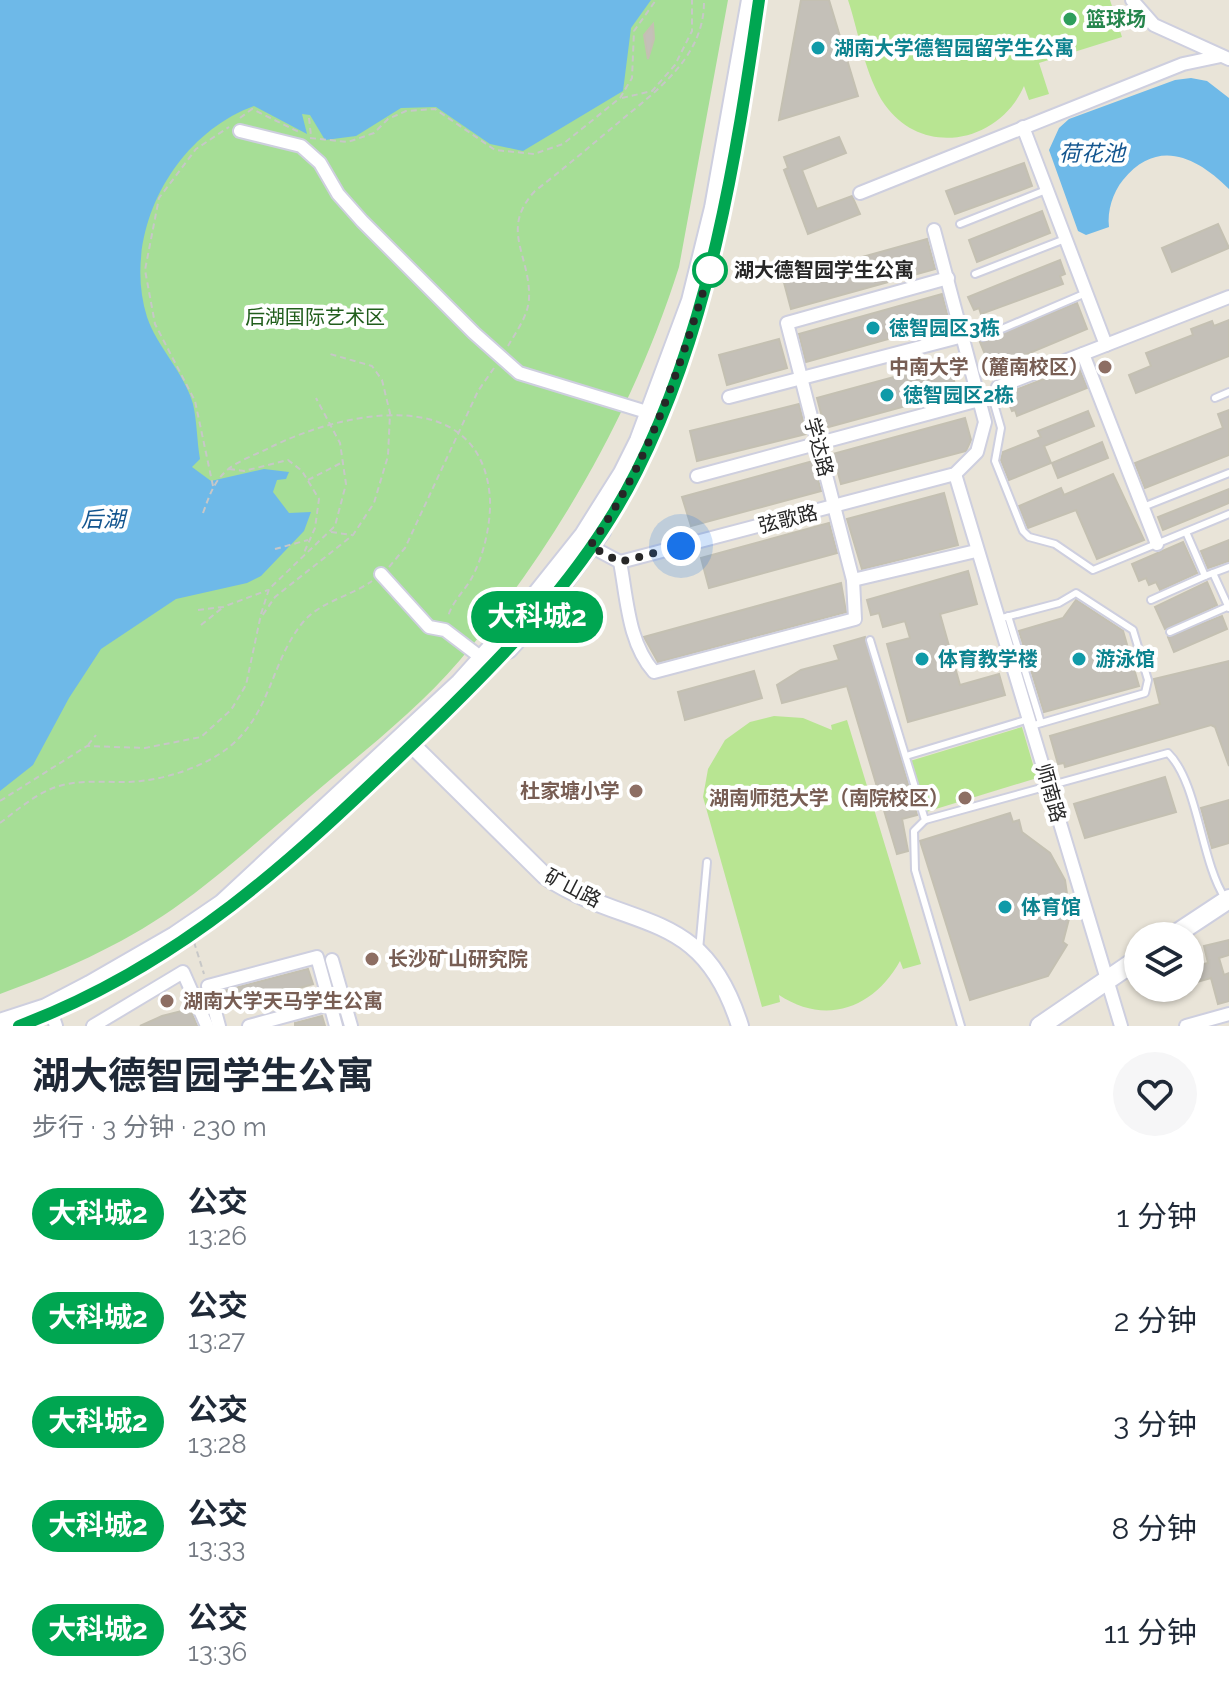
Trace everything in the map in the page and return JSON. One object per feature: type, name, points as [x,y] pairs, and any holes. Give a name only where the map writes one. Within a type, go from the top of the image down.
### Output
[{"type":"main road","points":[[0,1023],[46,1008],[90,985],[222,904],[405,744],[483,659],[584,535],[623,473],[650,413],[701,269],[751,0]]},
{"type":"main road","points":[[19,1026],[54,1020],[192,936],[277,872],[543,610],[590,546],[637,473],[654,434],[704,292],[725,198],[759,0]]},
{"type":"main road","points":[[1197,922],[1228,904]]},
{"type":"main road","points":[[1204,924],[1228,904]]},
{"type":"main road","points":[[1055,1026],[1124,972]]},
{"type":"main road","points":[[1040,1026],[1124,978]]},
{"type":"street","points":[[1132,0],[1154,25],[1225,58]]},
{"type":"street","points":[[860,193],[1183,64],[1225,58]]},
{"type":"street","points":[[1023,127],[1106,345]]},
{"type":"street","points":[[240,131],[301,146],[320,163],[338,194],[362,221],[519,373],[650,413]]},
{"type":"street","points":[[934,230],[985,422],[977,452],[955,474]]},
{"type":"street","name":"学达路","points":[[620,562],[636,642],[642,658],[654,672],[855,619],[853,580],[787,323],[948,278]]},
{"type":"street","points":[[998,387],[1229,297]]},
{"type":"street","points":[[729,397],[963,336]]},
{"type":"street","points":[[1083,354],[1157,544]]},
{"type":"street","points":[[697,476],[979,400]]},
{"type":"street","name":"弦歌路","points":[[620,562],[955,474]]},
{"type":"street","name":"师南路","points":[[955,474],[978,555],[1003,618],[1048,783],[1121,1026]]},
{"type":"street","points":[[590,546],[620,562]]},
{"type":"street","points":[[853,580],[978,555]]},
{"type":"street","points":[[381,574],[429,627],[445,630],[483,659]]},
{"type":"street","name":"矿山路","points":[[405,744],[546,884],[574,899],[668,936],[699,954],[720,974],[740,1026]]},
{"type":"street","name":"矿山路","points":[[699,954],[722,991],[734,1026]]},
{"type":"street","points":[[219,1026],[208,986],[317,957],[336,1026]]},
{"type":"street","points":[[332,960],[351,1026]]},
{"type":"street","points":[[93,1026],[183,972],[207,1026]]},
{"type":"street","points":[[249,1026],[330,1004]]},
{"type":"street","points":[[1186,1026],[1229,1014]]},
{"type":"lane","points":[[960,224],[1047,190]]},
{"type":"lane","points":[[975,274],[1065,239]]},
{"type":"lane","points":[[983,337],[1086,293]]},
{"type":"lane","points":[[998,387],[993,400],[1001,428],[995,461],[1023,531],[1029,537],[1055,544],[1093,570],[1229,514]]},
{"type":"lane","points":[[1215,398],[1229,392]]},
{"type":"lane","points":[[1143,507],[1229,473]]},
{"type":"lane","points":[[1186,532],[1205,576]]},
{"type":"lane","points":[[1151,600],[1229,567]]},
{"type":"lane","points":[[1170,632],[1228,608],[1213,573]]},
{"type":"lane","points":[[906,756],[1145,693],[1148,680],[1135,634],[1127,624],[1076,593],[1059,603],[1003,618]]},
{"type":"lane","points":[[870,640],[925,820]]},
{"type":"lane","points":[[961,1026],[915,870],[915,826],[925,820],[1048,783],[1168,753],[1195,809],[1216,884],[1228,904]]},
{"type":"lane","points":[[699,954],[707,862]]},
{"type":"path","points":[[620,98],[652,91],[675,65],[692,31],[692,0]]},
{"type":"path","points":[[0,823],[36,797],[66,784],[141,781],[183,772],[222,752],[244,732],[264,704],[285,652],[305,620],[381,574],[405,548],[478,391],[522,322],[529,300],[518,229],[519,208],[535,191],[662,88],[692,49],[704,16],[704,0]]},
{"type":"path","points":[[260,619],[275,597],[353,535],[374,503],[388,456],[390,413],[382,380],[372,366],[330,354]]},
{"type":"path","points":[[198,610],[223,607],[269,590],[335,526],[346,484],[343,462],[332,424],[316,398]]},
{"type":"path","points":[[203,513],[213,486],[228,469],[283,441],[332,424],[390,413],[434,420],[471,449],[484,471],[490,499],[487,535],[473,576],[449,611],[445,630]]},
{"type":"path","points":[[228,469],[244,471],[288,460],[308,480],[319,499],[302,556]]},
{"type":"path","points":[[308,480],[343,462]]},
{"type":"path","points":[[329,532],[353,535]]},
{"type":"path","points":[[275,549],[309,540]]},
{"type":"path","points":[[87,746],[145,748],[201,737],[231,710],[246,685],[269,590]]},
{"type":"path","points":[[201,625],[223,607]]},
{"type":"path","points":[[1,800],[87,746],[96,735]]},
{"type":"path","points":[[192,936],[208,986]]},
{"type":"green space","name":"后湖国际艺术区","points":[[0,0],[728,0],[679,267],[639,373],[615,424],[589,474],[529,570],[443,679],[405,716],[240,857],[190,897],[111,946],[0,994]]},
{"type":"green space","points":[[848,0],[1110,0],[1122,37],[1039,63],[1049,94],[1029,100],[1024,86],[1012,105],[997,120],[979,131],[959,137],[939,137],[919,132],[901,122],[885,105],[867,68]]},
{"type":"green space","points":[[774,716],[803,718],[832,730],[831,725],[847,720],[921,964],[903,969],[900,961],[877,990],[863,1001],[847,1007],[814,1009],[779,995],[780,1002],[762,1007],[703,797],[708,769],[725,740],[750,722]]},
{"type":"green space","points":[[1022,727],[1037,778],[926,812],[910,761]]},
{"type":"water","name":"后湖","points":[[0,0],[651,0],[631,28],[623,91],[523,151],[490,144],[436,107],[401,108],[356,136],[325,140],[310,115],[302,114],[307,134],[254,106],[225,120],[200,139],[178,163],[148,221],[142,253],[141,285],[151,328],[193,404],[200,459],[192,467],[211,481],[264,469],[289,472],[286,479],[277,480],[273,492],[289,513],[311,512],[304,531],[261,576],[247,583],[176,599],[101,649],[69,698],[33,765],[0,791]]},
{"type":"water","name":"荷花池","points":[[1191,78],[1207,81],[1229,98],[1229,189],[1190,161],[1176,156],[1149,159],[1136,167],[1119,185],[1110,208],[1109,227],[1086,235],[1078,231],[1049,150],[1059,128],[1069,119],[1175,80]]},
{"type":"building","name":"湖南大学德智园留学生公寓","points":[[801,0],[829,0],[858,96],[779,120]]},
{"type":"building","points":[[653,24],[654,39],[648,59],[644,35]]},
{"type":"building","points":[[839,137],[846,153],[802,170],[817,209],[852,196],[860,214],[808,234],[784,170],[788,168],[784,157]]},
{"type":"building","points":[[1024,163],[1032,186],[955,214],[946,191]]},
{"type":"building","points":[[1042,211],[1050,233],[977,262],[969,240]]},
{"type":"building","points":[[1218,224],[1229,248],[1172,272],[1162,248]]},
{"type":"building","points":[[927,239],[935,269],[791,309],[783,279]]},
{"type":"building","points":[[1060,260],[1065,274],[1060,276],[1063,284],[981,314],[979,308],[974,310],[968,297]]},
{"type":"building","name":"徳智园区3栋","points":[[942,294],[949,322],[806,362],[799,334]]},
{"type":"building","points":[[1077,303],[1087,329],[991,369],[980,342]]},
{"type":"building","points":[[1229,320],[1229,356],[1136,393],[1129,375],[1151,366],[1146,353],[1193,335],[1191,329],[1212,321],[1214,326]]},
{"type":"building","points":[[779,339],[787,368],[727,385],[719,355]]},
{"type":"building","name":"徳智园区2栋","points":[[949,362],[957,392],[825,428],[817,398]]},
{"type":"building","points":[[1078,366],[1087,388],[1017,416],[1015,410],[1012,411],[1005,394]]},
{"type":"building","points":[[799,404],[806,434],[697,461],[690,431]]},
{"type":"building","points":[[1229,410],[1229,455],[1145,488],[1135,463],[1223,428],[1218,414]]},
{"type":"building","points":[[1088,411],[1094,426],[1044,446],[1051,463],[1009,480],[1001,460],[1003,452],[1041,437],[1038,431]]},
{"type":"building","points":[[965,418],[971,440],[966,451],[841,484],[833,454]]},
{"type":"building","points":[[1102,442],[1108,458],[1058,478],[1052,463]]},
{"type":"building","points":[[813,461],[821,491],[691,526],[682,497]]},
{"type":"building","points":[[1113,474],[1144,540],[1097,559],[1076,510],[1028,528],[1019,506],[1061,488],[1064,495]]},
{"type":"building","points":[[1229,489],[1229,503],[1163,530],[1158,517]]},
{"type":"building","points":[[944,493],[958,545],[862,569],[847,519]]},
{"type":"building","points":[[829,523],[837,553],[709,588],[701,558]]},
{"type":"building","points":[[1229,540],[1229,561],[1208,568],[1201,551]]},
{"type":"building","points":[[1183,542],[1197,573],[1160,590],[1156,582],[1149,585],[1146,578],[1139,581],[1132,564]]},
{"type":"building","name":"体育教学楼","points":[[968,571],[977,604],[940,614],[960,685],[999,674],[1005,695],[908,722],[887,644],[910,638],[905,621],[883,627],[879,613],[871,615],[867,600]]},
{"type":"building","points":[[1207,582],[1217,605],[1165,629],[1155,607]]},
{"type":"building","points":[[841,583],[846,612],[658,662],[644,637]]},
{"type":"building","name":"游泳馆","points":[[1076,600],[1123,631],[1139,686],[1044,712],[1019,631],[1063,618]]},
{"type":"building","points":[[1222,616],[1227,629],[1174,652],[1168,637]]},
{"type":"building","points":[[865,637],[917,815],[902,819],[908,851],[897,854],[847,686],[782,703],[777,685],[801,670],[839,660],[834,646]]},
{"type":"building","points":[[1229,661],[1229,766],[1215,727],[1211,725],[1065,767],[1064,763],[1058,764],[1050,736],[1160,704],[1154,679]]},
{"type":"building","points":[[754,671],[762,698],[685,720],[678,692]]},
{"type":"building","points":[[1165,777],[1176,812],[1085,838],[1074,804]]},
{"type":"building","points":[[1229,800],[1229,843],[1212,848],[1201,808]]},
{"type":"building","name":"体育馆","points":[[1010,813],[1013,822],[1019,820],[1022,832],[1050,853],[1065,880],[1070,915],[1063,942],[1067,945],[1048,976],[970,1000],[920,841]]},
{"type":"building","points":[[1229,940],[1229,955],[1219,958],[1224,975],[1229,973],[1229,1001],[1218,1004],[1211,978],[1204,980],[1204,964],[1208,963],[1204,946]]},
{"type":"building","points":[[308,969],[313,984],[224,1010],[219,992]]},
{"type":"building","points":[[190,1009],[197,1026],[140,1026],[162,1016]]},
{"type":"building","points":[[322,1016],[325,1026],[295,1026],[295,1023]]},
{"type":"bus line","name":"大科城2","points":[[19,1026],[104,989],[235,907],[277,872],[474,685],[543,610],[574,570],[637,473],[654,434],[704,292],[749,71],[759,0]]},
{"type":"place","name":"篮球场","points":[[1070,19]]},
{"type":"place","name":"湖南大学德智园留学生公寓","points":[[818,48]]},
{"type":"place","name":"湖大德智园学生公寓","points":[[710,270]]},
{"type":"place","name":"徳智园区3栋","points":[[873,328]]},
{"type":"place","name":"中南大学（麓南校区）","points":[[1105,367]]},
{"type":"place","name":"徳智园区2栋","points":[[887,395]]},
{"type":"place","name":"体育教学楼","points":[[922,659]]},
{"type":"place","name":"游泳馆","points":[[1079,659]]},
{"type":"place","name":"杜家塘小学","points":[[636,791]]},
{"type":"place","name":"湖南师范大学（南院校区）","points":[[965,798]]},
{"type":"place","name":"体育馆","points":[[1005,907]]},
{"type":"place","name":"长沙矿山研究院","points":[[372,959]]},
{"type":"place","name":"湖南大学天马学生公寓","points":[[167,1001]]},
{"type":"route","points":[[681,546],[620,562],[590,546],[637,473],[654,434],[710,270]]}]
